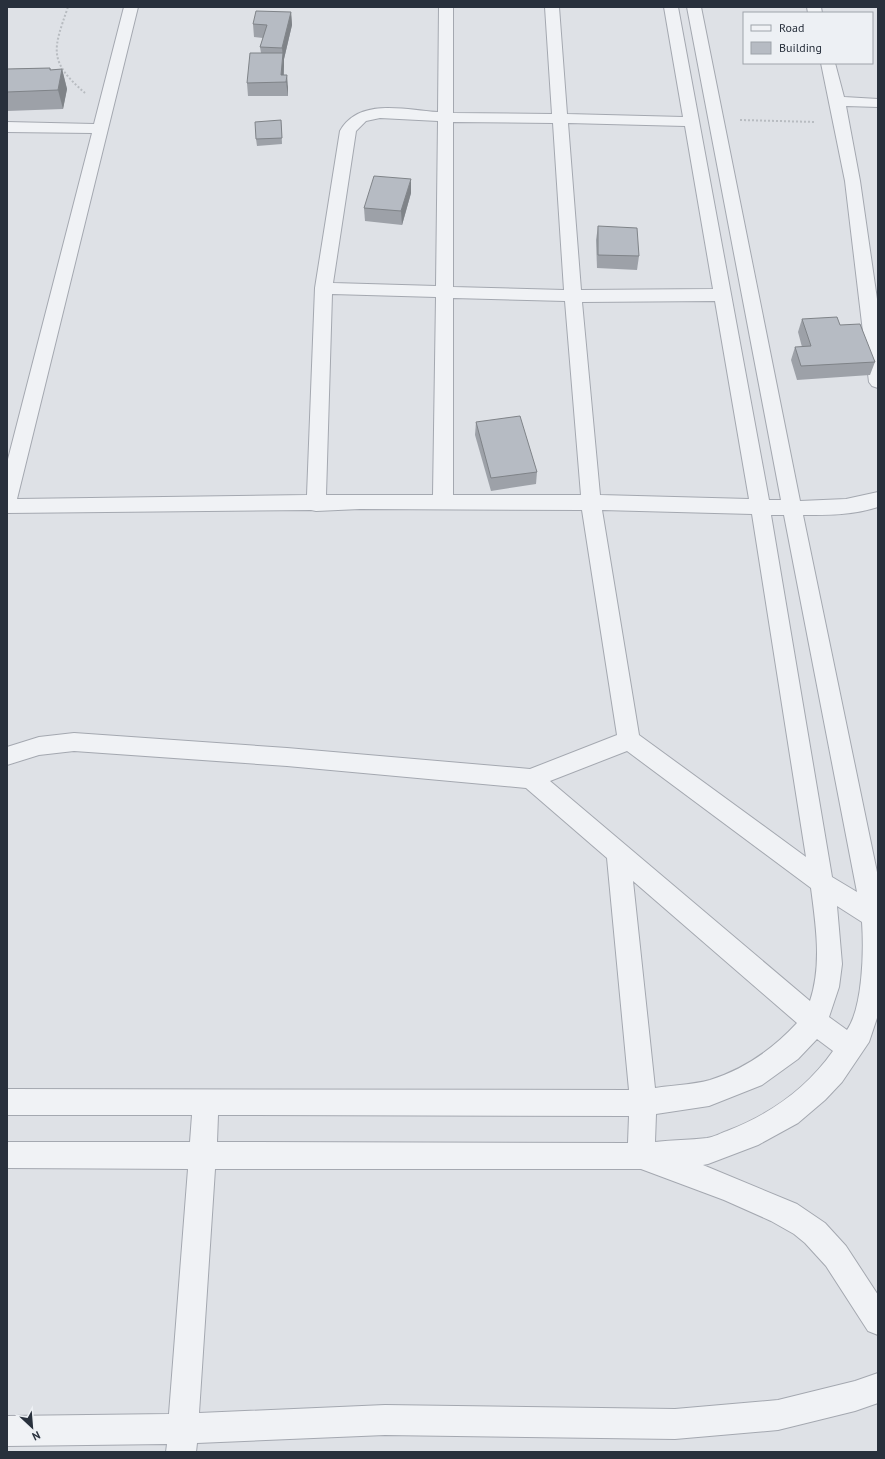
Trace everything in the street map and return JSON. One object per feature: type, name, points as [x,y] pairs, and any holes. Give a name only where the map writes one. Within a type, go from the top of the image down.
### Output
[{"type":"street","points":[[7,501],[131,7]]},
{"type":"street","points":[[443,503],[446,7]]},
{"type":"street","points":[[552,7],[573,296],[591,502],[629,740],[822,883],[874,916]]},
{"type":"street","points":[[7,1102],[206,1104],[643,1103],[709,1093],[753,1076],[789,1050],[815,1022],[827,987],[830,964],[827,916],[760,506],[670,7]]},
{"type":"street","points":[[7,1155],[58,1156],[202,1154],[641,1156],[708,1151],[749,1136],[789,1114],[816,1091],[833,1073],[860,1033],[870,1000],[876,944],[874,916],[694,7]]},
{"type":"street","points":[[828,64],[838,101],[871,251],[878,382]]},
{"type":"street","points":[[838,101],[878,103]]},
{"type":"street","points":[[316,504],[324,288],[348,131],[351,124],[370,114],[446,117],[560,117],[691,122]]},
{"type":"street","points":[[7,127],[101,129]]},
{"type":"street","points":[[324,288],[573,296],[721,295]]},
{"type":"street","points":[[7,506],[591,502],[852,507],[865,505],[878,499]]},
{"type":"street","points":[[7,756],[39,746],[74,742],[287,757],[531,779],[629,740]]},
{"type":"street","points":[[531,779],[815,1022],[850,1048]]},
{"type":"street","points":[[618,853],[643,1103],[641,1156]]},
{"type":"street","points":[[182,1440],[206,1104]]},
{"type":"street","points":[[641,1156],[716,1182],[785,1213],[805,1225],[823,1242],[846,1271],[878,1321]]},
{"type":"street","points":[[7,1431],[182,1440],[385,1420],[675,1424],[778,1415],[855,1396],[878,1388]]},
{"type":"path","points":[[68,7],[56,44],[55,55],[62,72],[74,84],[106,109]]},
{"type":"path","points":[[716,119],[842,122]]},
{"type":"building","points":[[256,11],[291,12],[282,48],[260,47],[267,25],[253,24]]},
{"type":"building","points":[[250,53],[283,53],[281,75],[287,75],[286,82],[247,83]]},
{"type":"building","points":[[50,68],[50,70],[62,69],[58,90],[7,92],[7,69]]},
{"type":"building","points":[[281,120],[282,138],[256,139],[255,122]]},
{"type":"building","points":[[374,176],[411,179],[401,211],[364,208]]},
{"type":"building","points":[[598,226],[637,228],[639,256],[598,255]]},
{"type":"building","points":[[837,317],[840,325],[860,324],[875,362],[801,366],[795,347],[811,346],[802,319]]},
{"type":"building","points":[[520,416],[537,472],[491,478],[476,422]]}]
